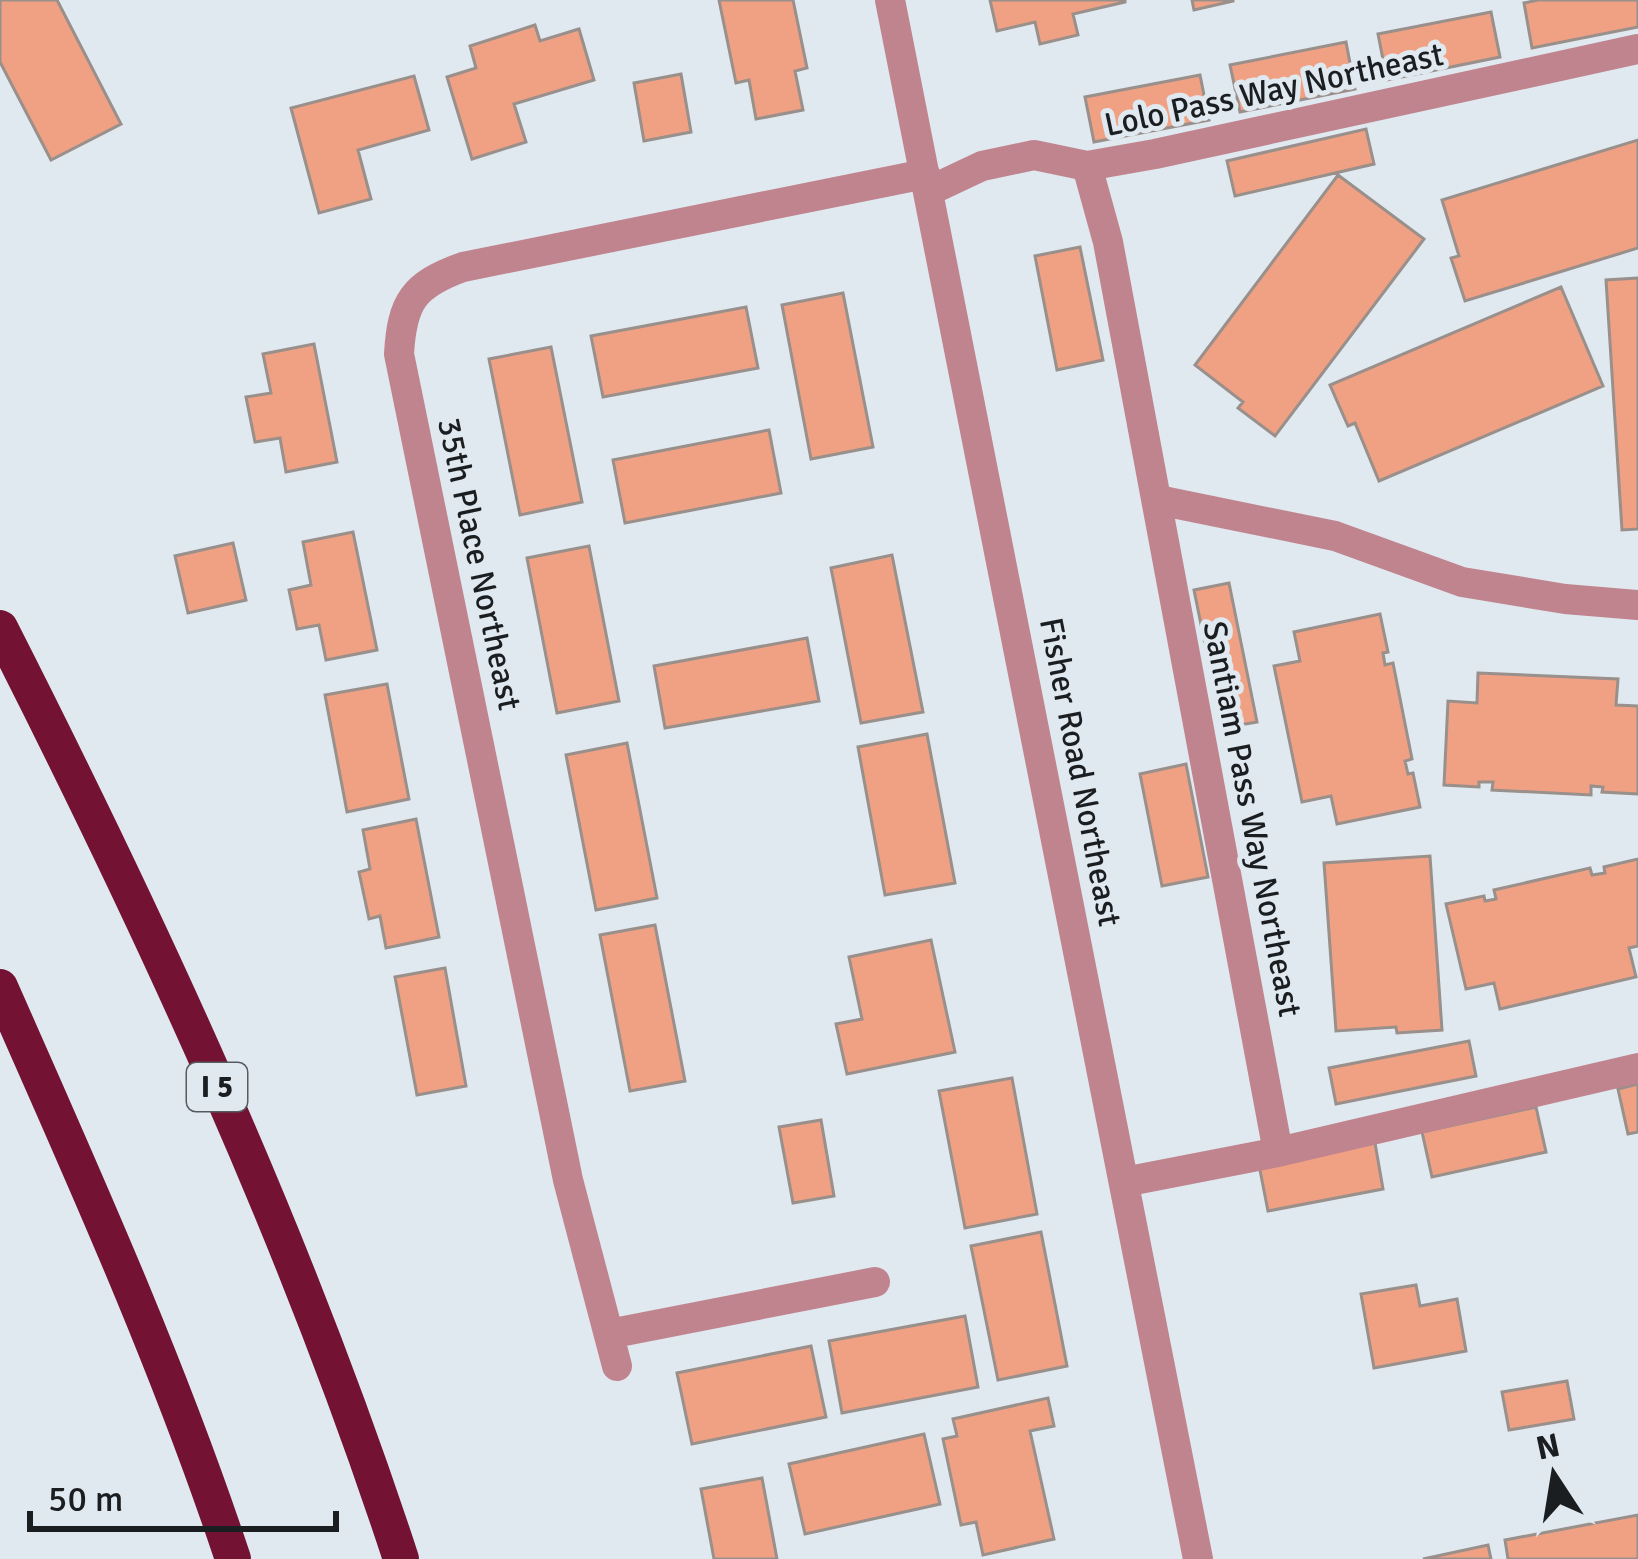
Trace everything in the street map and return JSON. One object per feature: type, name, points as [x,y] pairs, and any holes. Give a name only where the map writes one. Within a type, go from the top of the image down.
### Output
[{"type":"highway","name":"I 5","points":[[0,628],[156,949],[250,1161],[330,1359],[401,1559]]},
{"type":"highway","points":[[0,987],[151,1337],[233,1559]]},
{"type":"street","name":"Fisher Road Northeast","points":[[890,0],[1198,1559]]},
{"type":"street","name":"Lolo Pass Way Northeast","points":[[927,182],[1034,155],[1087,166],[1188,148],[1638,49]]},
{"type":"street","name":"Santiam Pass Way Northeast","points":[[1087,166],[1108,242],[1158,500],[1278,1152]]},
{"type":"street","name":"35th Place Northeast","points":[[617,1366],[563,1157],[399,354],[401,320],[414,293],[432,278],[463,267],[927,182]]},
{"type":"street","points":[[1158,500],[1335,536],[1462,582],[1638,605]]},
{"type":"street","points":[[1124,1182],[1278,1152],[1638,1068]]},
{"type":"street","points":[[609,1334],[875,1282]]},
{"type":"building","points":[[0,0],[57,0],[121,124],[51,160],[0,62]]},
{"type":"building","points":[[719,0],[793,0],[807,68],[795,71],[803,110],[756,119],[749,80],[736,83]]},
{"type":"building","points":[[990,0],[1125,2],[1073,14],[1078,35],[1040,44],[1035,22],[997,31]]},
{"type":"building","points":[[1192,0],[1233,0],[1233,1],[1194,10]]},
{"type":"building","points":[[1638,0],[1638,27],[1532,48],[1524,3]]},
{"type":"building","points":[[1491,12],[1500,57],[1387,80],[1378,34]]},
{"type":"building","points":[[535,25],[540,41],[579,29],[594,80],[514,104],[526,142],[472,159],[447,77],[476,68],[470,46]]},
{"type":"building","points":[[1346,42],[1355,89],[1240,112],[1230,65]]},
{"type":"building","points":[[681,74],[691,132],[644,141],[634,83]]},
{"type":"building","points":[[1200,75],[1209,120],[1094,142],[1085,97]]},
{"type":"building","points":[[414,76],[429,130],[358,150],[371,199],[319,213],[291,108]]},
{"type":"building","points":[[1366,129],[1374,164],[1235,196],[1227,161]]},
{"type":"building","points":[[1638,140],[1638,248],[1465,301],[1451,258],[1459,256],[1442,200]]},
{"type":"building","points":[[1338,175],[1424,239],[1275,436],[1238,408],[1243,402],[1195,365]]},
{"type":"building","points":[[1080,247],[1103,360],[1057,370],[1035,256]]},
{"type":"building","points":[[1638,278],[1638,529],[1622,530],[1606,280]]},
{"type":"building","points":[[1561,287],[1603,386],[1379,481],[1355,423],[1348,426],[1330,385]]},
{"type":"building","points":[[843,293],[873,447],[811,459],[782,305]]},
{"type":"building","points":[[746,307],[758,368],[603,397],[591,336]]},
{"type":"building","points":[[314,344],[337,462],[286,472],[280,438],[255,442],[246,397],[271,393],[263,354]]},
{"type":"building","points":[[551,347],[582,502],[520,515],[489,359]]},
{"type":"building","points":[[769,430],[781,493],[625,523],[613,460]]},
{"type":"building","points":[[353,532],[377,650],[326,660],[319,625],[297,629],[289,590],[311,585],[303,542]]},
{"type":"building","points":[[233,543],[246,600],[188,613],[175,556]]},
{"type":"building","points":[[589,546],[619,701],[557,713],[527,558]]},
{"type":"building","points":[[892,555],[923,712],[861,723],[831,568]]},
{"type":"building","points":[[1229,583],[1257,722],[1222,728],[1194,590]]},
{"type":"building","points":[[1380,614],[1388,652],[1383,653],[1385,665],[1393,663],[1412,759],[1405,761],[1408,774],[1413,773],[1420,807],[1337,824],[1331,796],[1302,802],[1274,666],[1300,661],[1294,632]]},
{"type":"building","points":[[807,638],[819,701],[665,728],[654,666]]},
{"type":"building","points":[[1478,673],[1618,679],[1616,705],[1638,706],[1638,794],[1602,792],[1603,787],[1591,786],[1591,795],[1492,790],[1493,782],[1479,782],[1479,787],[1444,785],[1448,701],[1477,703]]},
{"type":"building","points":[[387,684],[409,799],[347,812],[325,695]]},
{"type":"building","points":[[927,734],[955,883],[885,895],[858,747]]},
{"type":"building","points":[[627,743],[657,898],[596,910],[566,755]]},
{"type":"building","points":[[1186,764],[1208,877],[1162,886],[1140,774]]},
{"type":"building","points":[[416,819],[439,937],[386,948],[380,916],[369,919],[359,872],[370,869],[363,830]]},
{"type":"building","points":[[1430,856],[1442,1030],[1336,1031],[1324,863]]},
{"type":"building","points":[[1638,859],[1638,946],[1629,948],[1636,977],[1500,1009],[1494,983],[1466,989],[1446,904],[1484,896],[1485,901],[1496,899],[1494,890],[1590,868],[1592,875],[1605,873],[1604,867]]},
{"type":"building","points":[[655,925],[685,1081],[630,1091],[600,935]]},
{"type":"building","points":[[931,940],[955,1052],[847,1074],[836,1024],[862,1019],[849,957]]},
{"type":"building","points":[[445,968],[466,1086],[417,1095],[395,977]]},
{"type":"building","points":[[1469,1041],[1476,1076],[1336,1104],[1329,1068]]},
{"type":"building","points":[[1012,1078],[1037,1214],[965,1228],[939,1091]]},
{"type":"building","points":[[1638,1084],[1638,1132],[1628,1134],[1618,1089]]},
{"type":"building","points":[[1536,1107],[1546,1152],[1432,1177],[1422,1132]]},
{"type":"building","points":[[821,1120],[834,1196],[793,1203],[779,1127]]},
{"type":"building","points":[[1375,1143],[1383,1189],[1268,1211],[1259,1165]]},
{"type":"building","points":[[1041,1232],[1067,1366],[998,1380],[971,1246]]},
{"type":"building","points":[[1416,1285],[1420,1306],[1457,1299],[1466,1351],[1374,1368],[1361,1294]]},
{"type":"building","points":[[965,1316],[978,1387],[842,1413],[829,1341]]},
{"type":"building","points":[[811,1346],[826,1417],[692,1444],[677,1373]]},
{"type":"building","points":[[1567,1381],[1574,1419],[1509,1430],[1502,1392]]},
{"type":"building","points":[[1048,1398],[1054,1426],[1030,1431],[1054,1539],[983,1555],[976,1522],[961,1525],[943,1439],[957,1436],[953,1419]]},
{"type":"building","points":[[924,1434],[940,1504],[805,1534],[789,1464]]},
{"type":"building","points":[[762,1478],[777,1559],[714,1559],[701,1489]]},
{"type":"building","points":[[1638,1515],[1638,1559],[1508,1559],[1505,1540]]},
{"type":"building","points":[[1488,1545],[1491,1559],[1423,1559]]}]
